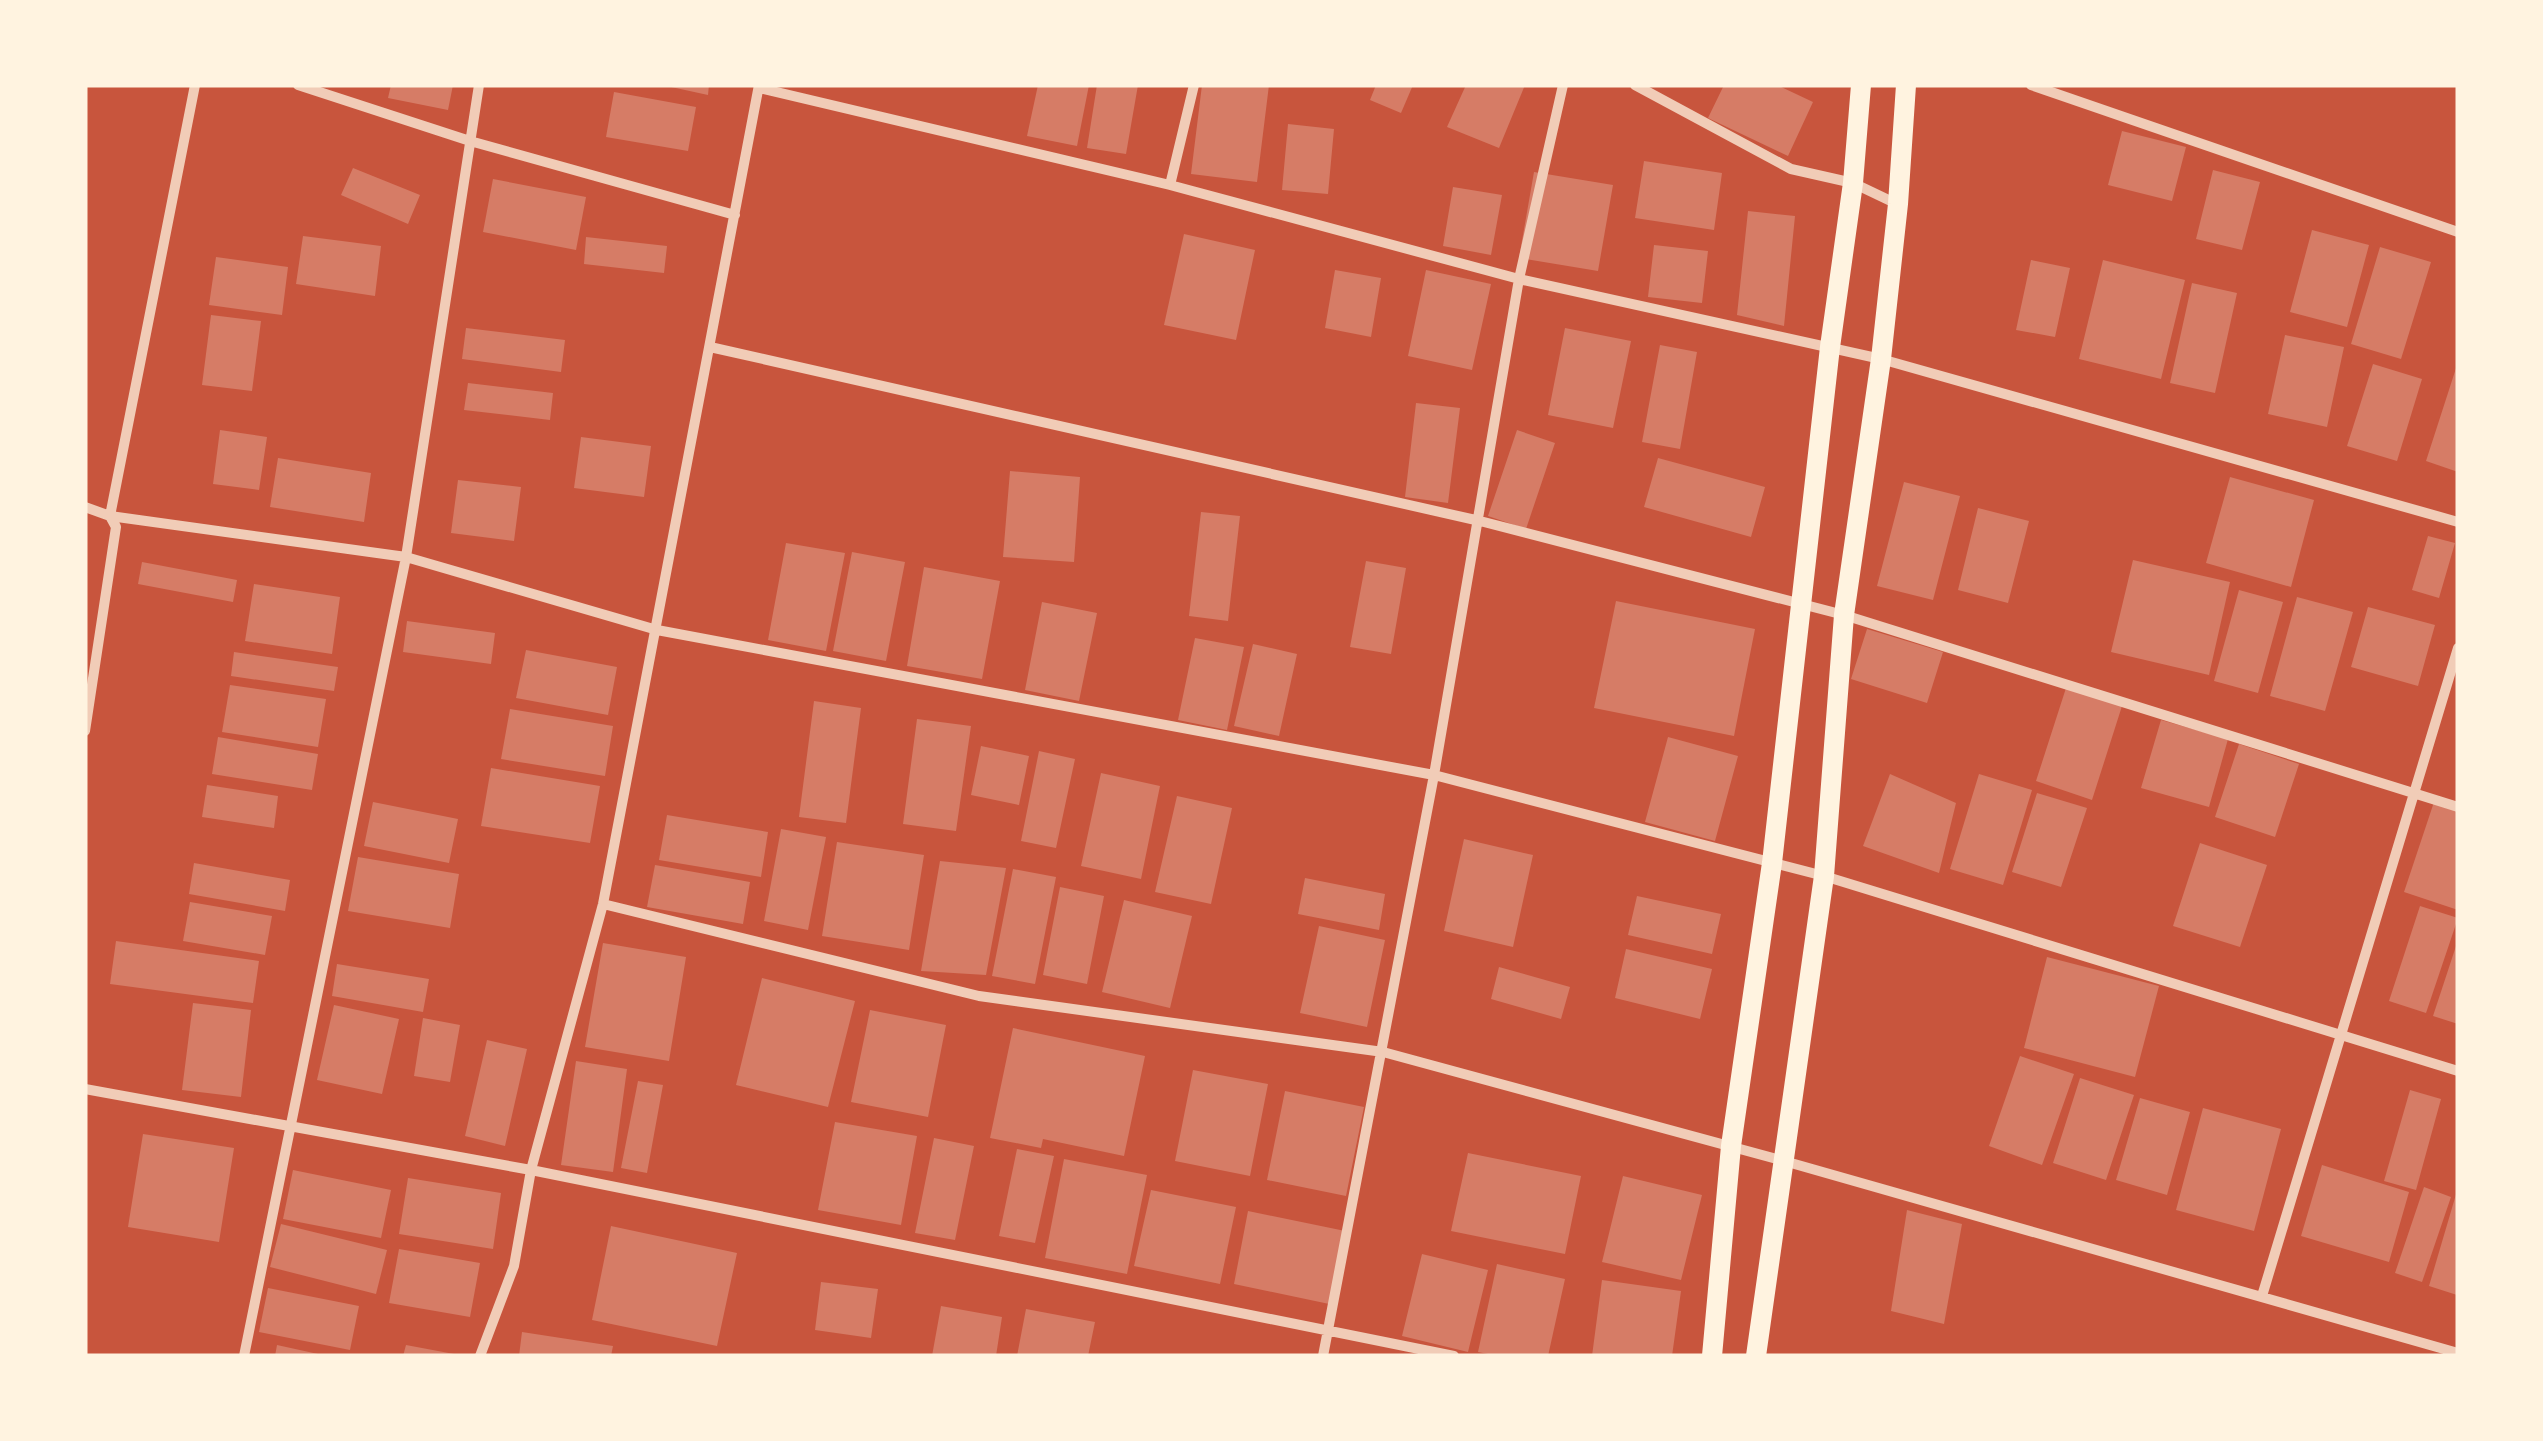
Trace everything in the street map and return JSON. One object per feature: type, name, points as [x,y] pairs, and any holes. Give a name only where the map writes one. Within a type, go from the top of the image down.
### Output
[{"type":"main road","points":[[1712,1356],[1730,1146],[1772,862],[1830,347],[1853,183],[1861,85]]},
{"type":"main road","points":[[1756,1356],[1824,876],[1844,615],[1881,359],[1906,85]]},
{"type":"street","points":[[85,731],[116,527],[110,516],[195,85]]},
{"type":"street","points":[[298,85],[470,141],[735,215]]},
{"type":"street","points":[[244,1356],[406,557],[480,85]]},
{"type":"street","points":[[1170,185],[1194,85]]},
{"type":"street","points":[[1324,1356],[1434,775],[1520,279],[1563,85]]},
{"type":"street","points":[[1636,85],[1791,169],[1853,183],[1898,204]]},
{"type":"street","points":[[2031,85],[2458,232]]},
{"type":"street","points":[[480,1356],[514,1266],[531,1170],[603,904],[759,87],[1170,185],[1520,279],[1881,359],[2458,522]]},
{"type":"street","points":[[710,347],[1480,521],[1844,615],[2458,806]]},
{"type":"street","points":[[85,507],[110,516],[406,557],[656,630],[1434,775],[1824,876],[2458,1071]]},
{"type":"street","points":[[2262,1296],[2458,648]]},
{"type":"street","points":[[603,904],[980,996],[1383,1052],[1784,1160],[2458,1353]]},
{"type":"street","points":[[85,1089],[531,1170],[1454,1356]]},
{"type":"building","points":[[391,85],[453,85],[448,110],[388,98]]},
{"type":"building","points":[[662,85],[709,85],[708,95]]},
{"type":"building","points":[[1038,85],[1089,85],[1077,146],[1027,136]]},
{"type":"building","points":[[1097,85],[1138,85],[1126,154],[1087,148]]},
{"type":"building","points":[[1202,85],[1269,85],[1257,182],[1191,174]]},
{"type":"building","points":[[1376,85],[1413,85],[1401,113],[1370,100]]},
{"type":"building","points":[[1466,85],[1525,85],[1499,148],[1447,127]]},
{"type":"building","points":[[1724,85],[1777,85],[1813,102],[1788,156],[1708,118]]},
{"type":"building","points":[[614,92],[696,107],[688,151],[606,137]]},
{"type":"building","points":[[1288,124],[1334,129],[1328,194],[1282,190]]},
{"type":"building","points":[[2122,131],[2186,147],[2172,201],[2108,185]]},
{"type":"building","points":[[1644,161],[1722,173],[1714,230],[1635,218]]},
{"type":"building","points":[[353,168],[420,195],[408,224],[341,195]]},
{"type":"building","points":[[2213,170],[2260,182],[2242,250],[2196,239]]},
{"type":"building","points":[[1534,172],[1613,185],[1598,271],[1519,258]]},
{"type":"building","points":[[493,179],[586,197],[576,250],[483,232]]},
{"type":"building","points":[[1453,187],[1502,195],[1491,255],[1443,246]]},
{"type":"building","points":[[1748,211],[1795,216],[1784,326],[1737,315]]},
{"type":"building","points":[[2312,230],[2369,245],[2347,327],[2290,312]]},
{"type":"building","points":[[1184,234],[1255,250],[1236,340],[1164,325]]},
{"type":"building","points":[[303,236],[381,246],[375,296],[296,284]]},
{"type":"building","points":[[586,237],[667,246],[664,273],[584,264]]},
{"type":"building","points":[[1654,245],[1708,251],[1702,303],[1648,297]]},
{"type":"building","points":[[2380,247],[2431,262],[2401,359],[2351,344]]},
{"type":"building","points":[[216,257],[288,267],[282,315],[209,305]]},
{"type":"building","points":[[2031,260],[2070,268],[2055,337],[2016,330]]},
{"type":"building","points":[[2103,260],[2185,280],[2161,379],[2079,359]]},
{"type":"building","points":[[1335,270],[1381,278],[1371,337],[1325,328]]},
{"type":"building","points":[[1426,270],[1491,284],[1472,370],[1408,356]]},
{"type":"building","points":[[2192,283],[2237,293],[2215,393],[2170,383]]},
{"type":"building","points":[[211,315],[261,321],[252,391],[202,385]]},
{"type":"building","points":[[466,328],[565,340],[561,372],[462,359]]},
{"type":"building","points":[[1565,328],[1631,341],[1613,428],[1548,415]]},
{"type":"building","points":[[2285,335],[2344,347],[2327,427],[2268,414]]},
{"type":"building","points":[[1660,345],[1697,352],[1680,449],[1642,442]]},
{"type":"building","points":[[2458,362],[2458,472],[2426,461]]},
{"type":"building","points":[[2373,364],[2422,379],[2397,461],[2347,446]]},
{"type":"building","points":[[468,383],[553,393],[550,420],[464,410]]},
{"type":"building","points":[[1416,403],[1460,408],[1448,503],[1405,497]]},
{"type":"building","points":[[220,430],[267,437],[259,490],[213,484]]},
{"type":"building","points":[[1517,430],[1555,443],[1526,529],[1488,516]]},
{"type":"building","points":[[581,437],[651,446],[644,497],[574,488]]},
{"type":"building","points":[[278,458],[371,473],[364,522],[270,507]]},
{"type":"building","points":[[1658,458],[1765,487],[1751,537],[1644,507]]},
{"type":"building","points":[[1010,471],[1080,477],[1074,562],[1003,557]]},
{"type":"building","points":[[2230,477],[2314,500],[2291,587],[2206,563]]},
{"type":"building","points":[[458,480],[521,487],[514,541],[451,533]]},
{"type":"building","points":[[1904,482],[1960,496],[1933,600],[1877,586]]},
{"type":"building","points":[[1978,508],[2029,521],[2008,603],[1958,590]]},
{"type":"building","points":[[1201,512],[1240,516],[1228,621],[1189,616]]},
{"type":"building","points":[[2428,536],[2455,543],[2439,598],[2412,590]]},
{"type":"building","points":[[786,543],[845,553],[826,651],[768,640]]},
{"type":"building","points":[[852,552],[905,562],[886,661],[833,651]]},
{"type":"building","points":[[2133,560],[2230,582],[2209,675],[2111,652]]},
{"type":"building","points":[[1366,561],[1406,568],[1391,654],[1350,647]]},
{"type":"building","points":[[142,562],[237,580],[233,602],[138,584]]},
{"type":"building","points":[[924,567],[1000,581],[982,679],[907,666]]},
{"type":"building","points":[[254,584],[340,597],[332,654],[245,641]]},
{"type":"building","points":[[2239,590],[2283,602],[2258,693],[2214,681]]},
{"type":"building","points":[[2297,597],[2353,612],[2325,711],[2270,696]]},
{"type":"building","points":[[1616,601],[1755,629],[1734,736],[1594,708]]},
{"type":"building","points":[[1042,602],[1097,613],[1079,701],[1025,690]]},
{"type":"building","points":[[2368,607],[2435,625],[2418,686],[2351,667]]},
{"type":"building","points":[[407,621],[495,633],[491,664],[403,652]]},
{"type":"building","points":[[1867,629],[1943,652],[1927,703],[1851,679]]},
{"type":"building","points":[[1195,638],[1244,647],[1227,730],[1178,720]]},
{"type":"building","points":[[1253,644],[1297,654],[1279,736],[1234,726]]},
{"type":"building","points":[[526,650],[617,667],[608,715],[516,698]]},
{"type":"building","points":[[234,652],[338,667],[334,691],[231,676]]},
{"type":"building","points":[[230,685],[326,699],[318,747],[222,732]]},
{"type":"building","points":[[2066,688],[2122,706],[2092,800],[2036,781]]},
{"type":"building","points":[[814,701],[861,708],[846,823],[799,817]]},
{"type":"building","points":[[510,709],[613,726],[605,776],[501,759]]},
{"type":"building","points":[[917,719],[971,726],[956,831],[903,824]]},
{"type":"building","points":[[2161,720],[2228,739],[2209,807],[2141,788]]},
{"type":"building","points":[[218,737],[318,754],[312,790],[212,774]]},
{"type":"building","points":[[1668,737],[1738,756],[1715,841],[1645,822]]},
{"type":"building","points":[[2239,744],[2299,764],[2275,837],[2215,817]]},
{"type":"building","points":[[981,746],[1029,756],[1019,805],[971,795]]},
{"type":"building","points":[[1039,751],[1075,759],[1056,848],[1021,841]]},
{"type":"building","points":[[491,768],[600,786],[590,843],[481,826]]},
{"type":"building","points":[[1101,773],[1160,786],[1141,879],[1081,866]]},
{"type":"building","points":[[1890,774],[1956,803],[1939,873],[1863,846]]},
{"type":"building","points":[[1979,774],[2032,790],[2003,885],[1950,869]]},
{"type":"building","points":[[207,785],[278,796],[274,828],[202,817]]},
{"type":"building","points":[[2037,793],[2087,808],[2061,887],[2012,872]]},
{"type":"building","points":[[1177,796],[1232,808],[1211,904],[1155,892]]},
{"type":"building","points":[[373,802],[458,819],[449,863],[364,846]]},
{"type":"building","points":[[2434,802],[2458,810],[2458,910],[2404,892]]},
{"type":"building","points":[[667,815],[768,832],[761,877],[659,860]]},
{"type":"building","points":[[781,829],[826,837],[808,930],[764,921]]},
{"type":"building","points":[[1464,839],[1533,855],[1513,947],[1444,931]]},
{"type":"building","points":[[837,842],[924,855],[909,950],[822,936]]},
{"type":"building","points":[[2200,843],[2267,865],[2240,947],[2173,926]]},
{"type":"building","points":[[358,857],[459,874],[450,928],[348,911]]},
{"type":"building","points":[[940,861],[1006,868],[986,975],[921,971]]},
{"type":"building","points":[[194,863],[290,880],[285,911],[189,894]]},
{"type":"building","points":[[655,865],[750,882],[743,924],[647,907]]},
{"type":"building","points":[[1013,869],[1056,877],[1035,984],[992,976]]},
{"type":"building","points":[[1305,878],[1385,894],[1379,930],[1298,914]]},
{"type":"building","points":[[1060,887],[1104,896],[1087,984],[1043,975]]},
{"type":"building","points":[[1637,896],[1721,914],[1712,954],[1628,935]]},
{"type":"building","points":[[1124,900],[1192,916],[1170,1008],[1102,992]]},
{"type":"building","points":[[190,902],[272,916],[265,955],[183,941]]},
{"type":"building","points":[[2420,906],[2458,918],[2426,1013],[2389,1001]]},
{"type":"building","points":[[1319,926],[1385,940],[1367,1027],[1300,1013]]},
{"type":"building","points":[[116,941],[259,961],[253,1003],[110,984]]},
{"type":"building","points":[[603,943],[686,957],[669,1061],[585,1047]]},
{"type":"building","points":[[2458,944],[2458,1024],[2433,1016]]},
{"type":"building","points":[[1626,949],[1712,969],[1700,1019],[1615,998]]},
{"type":"building","points":[[2047,957],[2159,986],[2135,1077],[2024,1048]]},
{"type":"building","points":[[337,964],[429,979],[423,1012],[332,996]]},
{"type":"building","points":[[1499,967],[1570,987],[1561,1019],[1491,999]]},
{"type":"building","points":[[762,978],[855,1001],[828,1107],[736,1085]]},
{"type":"building","points":[[193,1003],[251,1010],[241,1097],[182,1090]]},
{"type":"building","points":[[334,1005],[399,1019],[382,1094],[317,1080]]},
{"type":"building","points":[[870,1010],[946,1025],[928,1117],[851,1102]]},
{"type":"building","points":[[423,1018],[460,1025],[450,1082],[414,1076]]},
{"type":"building","points":[[1013,1028],[1145,1056],[1124,1156],[1043,1139],[1041,1148],[990,1138]]},
{"type":"building","points":[[487,1040],[527,1049],[505,1146],[465,1136]]},
{"type":"building","points":[[2020,1056],[2074,1074],[2042,1165],[1989,1146]]},
{"type":"building","points":[[576,1061],[627,1069],[613,1172],[561,1165]]},
{"type":"building","points":[[1193,1070],[1268,1084],[1250,1176],[1175,1161]]},
{"type":"building","points":[[2080,1078],[2134,1095],[2106,1180],[2053,1163]]},
{"type":"building","points":[[638,1081],[663,1085],[647,1173],[621,1168]]},
{"type":"building","points":[[2410,1090],[2441,1099],[2416,1190],[2384,1181]]},
{"type":"building","points":[[1285,1091],[1364,1107],[1346,1196],[1267,1180]]},
{"type":"building","points":[[2140,1098],[2190,1112],[2167,1195],[2116,1180]]},
{"type":"building","points":[[2203,1108],[2281,1129],[2254,1231],[2176,1210]]},
{"type":"building","points":[[835,1122],[917,1136],[901,1225],[818,1210]]},
{"type":"building","points":[[143,1134],[234,1148],[219,1242],[128,1227]]},
{"type":"building","points":[[934,1138],[974,1146],[955,1240],[915,1233]]},
{"type":"building","points":[[1017,1149],[1054,1156],[1035,1243],[999,1236]]},
{"type":"building","points":[[1468,1153],[1581,1176],[1565,1254],[1451,1231]]},
{"type":"building","points":[[1064,1159],[1147,1175],[1127,1274],[1045,1258]]},
{"type":"building","points":[[2322,1165],[2409,1192],[2389,1262],[2301,1236]]},
{"type":"building","points":[[293,1170],[391,1190],[381,1238],[283,1219]]},
{"type":"building","points":[[1623,1176],[1702,1195],[1681,1280],[1602,1262]]},
{"type":"building","points":[[408,1178],[501,1193],[493,1249],[399,1234]]},
{"type":"building","points":[[2424,1187],[2451,1197],[2422,1282],[2395,1273]]},
{"type":"building","points":[[1151,1190],[1236,1207],[1220,1284],[1134,1266]]},
{"type":"building","points":[[2457,1191],[2458,1290],[2457,1295],[2429,1286]]},
{"type":"building","points":[[1907,1210],[1962,1224],[1944,1324],[1891,1311]]},
{"type":"building","points":[[1248,1211],[1350,1232],[1334,1305],[1234,1284]]},
{"type":"building","points":[[281,1224],[387,1250],[376,1294],[270,1267]]},
{"type":"building","points":[[611,1226],[737,1253],[717,1346],[592,1320]]},
{"type":"building","points":[[399,1249],[480,1263],[470,1317],[389,1303]]},
{"type":"building","points":[[1422,1254],[1488,1270],[1468,1352],[1402,1336]]},
{"type":"building","points":[[1497,1264],[1565,1279],[1548,1356],[1478,1352]]},
{"type":"building","points":[[1602,1280],[1681,1291],[1672,1356],[1592,1356]]},
{"type":"building","points":[[821,1282],[878,1289],[871,1338],[815,1330]]},
{"type":"building","points":[[268,1288],[359,1306],[350,1350],[259,1332]]},
{"type":"building","points":[[941,1306],[1002,1317],[996,1356],[932,1356]]},
{"type":"building","points":[[1026,1309],[1095,1322],[1088,1356],[1017,1356]]},
{"type":"building","points":[[522,1332],[613,1346],[611,1356],[519,1356]]},
{"type":"building","points":[[277,1345],[318,1354],[318,1356],[275,1356]]},
{"type":"building","points":[[406,1345],[454,1354],[454,1356],[403,1356]]}]
